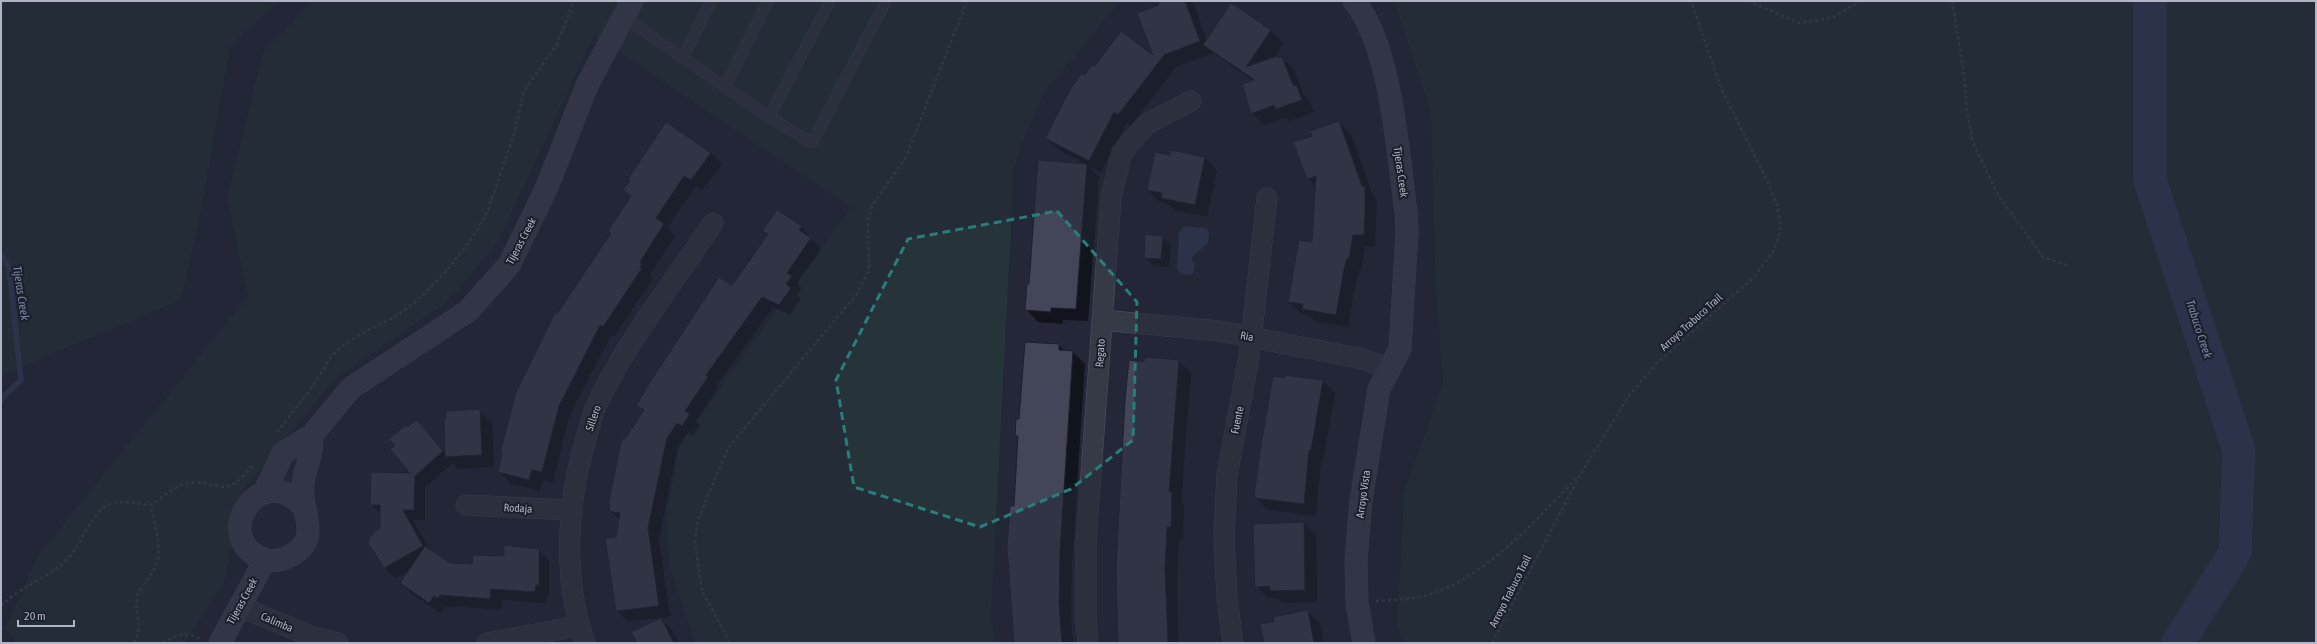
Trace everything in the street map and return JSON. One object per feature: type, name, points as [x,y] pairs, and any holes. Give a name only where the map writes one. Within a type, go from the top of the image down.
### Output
[{"type":"street","name":"Tijeras Creek","points":[[1354,1],[1367,20],[1376,41],[1389,89],[1406,212],[1407,232],[1400,350]]},
{"type":"street","name":"Tijeras Creek","points":[[264,493],[283,453],[312,435],[351,388],[468,311],[509,266],[547,187],[587,85],[627,9]]},
{"type":"street","name":"Regato","points":[[1088,643],[1086,622],[1086,543],[1111,197],[1122,152],[1147,124],[1191,101]]},
{"type":"street","name":"Fuente","points":[[1233,643],[1227,598],[1224,538],[1227,483],[1251,337],[1267,198]]},
{"type":"street","name":"Sillero","points":[[582,634],[572,585],[570,510],[581,455],[595,408],[622,359],[713,223]]},
{"type":"street","name":"Ria","points":[[1102,320],[1165,325],[1251,337],[1363,359],[1389,369]]},
{"type":"street","name":"Arroyo Vista","points":[[1364,643],[1357,603],[1356,561],[1361,500],[1379,389],[1400,350]]},
{"type":"street","points":[[304,508],[296,499],[287,493],[275,491],[254,497],[246,505],[241,516],[239,526],[241,538],[255,555],[265,560],[286,559],[302,546],[309,527],[304,508],[302,486],[313,449],[312,435]]},
{"type":"street","name":"Rodaja","points":[[466,505],[570,510]]},
{"type":"street","name":"Tijeras Creek","points":[[211,642],[239,606],[265,560]]},
{"type":"street","name":"Calimba","points":[[239,606],[312,637],[338,643]]},
{"type":"street","points":[[487,643],[582,634]]},
{"type":"lane","points":[[683,58],[711,1]]},
{"type":"lane","points":[[725,87],[768,1]]},
{"type":"lane","points":[[769,117],[830,1]]},
{"type":"lane","points":[[627,9],[683,58],[769,117],[812,143],[886,1]]},
{"type":"path","points":[[273,438],[313,386],[331,357],[340,348],[357,336],[396,316],[414,303],[443,275],[473,237],[488,210],[515,131],[524,91],[557,44],[574,1]]},
{"type":"path","points":[[730,643],[702,591],[695,542],[697,522],[728,448],[856,295],[864,281],[870,259],[868,220],[873,204],[905,158],[967,1]]},
{"type":"path","name":"Arroyo Trabuco Trail","points":[[1492,643],[1580,476],[1632,392],[1655,365],[1753,278],[1773,252],[1779,236],[1780,222],[1777,205],[1764,174],[1721,88],[1691,1]]},
{"type":"path","points":[[1748,1],[1799,23],[1831,18],[1862,1]]},
{"type":"path","points":[[1952,1],[1964,73],[1967,109],[1973,143],[1998,195],[2044,257],[2068,266]]},
{"type":"path","points":[[1,606],[13,594],[61,565],[70,556],[98,513],[106,506],[124,502],[151,505],[187,483],[220,488],[230,486],[239,482],[257,461]]},
{"type":"path","points":[[1357,603],[1407,599],[1441,591],[1491,561],[1580,476]]},
{"type":"path","points":[[134,643],[140,626],[137,603],[138,595],[156,566],[159,555],[151,505]]},
{"type":"path","points":[[163,643],[185,634],[194,635],[211,642]]},
{"type":"highlighted area","points":[[1057,211],[1137,302],[1133,440],[1071,489],[980,527],[854,487],[836,380],[908,239]]},
{"type":"shaded area","points":[[1,1],[278,1],[230,47],[200,216],[181,300],[1,375]]},
{"type":"shaded area","points":[[313,1],[1120,1],[1044,93],[1025,135],[1014,169],[991,615],[995,643],[695,643],[670,567],[666,518],[680,444],[851,207],[594,35],[498,242],[445,304],[337,377],[243,490],[225,580],[185,643],[15,643],[5,628],[39,554],[248,297],[227,197],[263,52]]},
{"type":"shaded area","points":[[1394,1],[2316,1],[2316,643],[1405,643],[1397,627],[1404,492],[1443,384],[1435,269],[1431,113]]},
{"type":"water","points":[[1184,226],[1206,228],[1209,232],[1208,243],[1192,257],[1192,262],[1195,262],[1194,272],[1191,275],[1182,274],[1177,269],[1179,232]]},
{"type":"building","points":[[1158,1],[1185,1],[1200,41],[1164,55],[1118,115],[1114,112],[1089,161],[1045,138],[1071,88],[1082,73],[1085,75],[1092,65],[1094,67],[1121,31],[1153,55],[1137,13],[1159,5]]},
{"type":"building","points":[[1231,3],[1271,30],[1246,67],[1277,56],[1278,58],[1282,57],[1293,85],[1297,86],[1302,100],[1276,109],[1274,105],[1251,114],[1242,84],[1255,80],[1203,45]]},
{"type":"building","points":[[1339,121],[1362,186],[1365,187],[1365,213],[1364,235],[1353,235],[1349,259],[1347,258],[1344,269],[1336,315],[1302,309],[1303,304],[1288,302],[1299,240],[1312,241],[1316,176],[1307,179],[1293,142],[1312,136],[1310,131]]},
{"type":"building","points":[[666,122],[711,153],[691,180],[684,176],[656,218],[664,224],[640,262],[642,263],[640,267],[642,268],[603,327],[600,325],[559,406],[542,472],[532,470],[529,480],[498,472],[502,454],[500,454],[516,392],[555,313],[557,314],[611,233],[608,231],[631,196],[623,190],[630,181],[628,179]]},
{"type":"building","points":[[1171,150],[1205,157],[1195,205],[1161,198],[1162,193],[1147,190],[1155,152],[1170,155]]},
{"type":"building","points":[[1038,160],[1087,164],[1076,309],[1051,308],[1051,312],[1025,310],[1027,284],[1029,284]]},
{"type":"building","points":[[777,210],[802,226],[799,230],[811,238],[787,273],[792,276],[786,284],[791,288],[779,305],[762,297],[706,375],[708,377],[685,411],[690,414],[682,426],[677,423],[667,438],[648,528],[659,606],[616,611],[605,538],[616,537],[620,513],[609,511],[610,505],[608,505],[622,438],[625,439],[644,410],[636,406],[652,379],[719,277],[731,285],[733,284],[768,234],[762,231]]},
{"type":"building","points":[[1145,234],[1163,236],[1161,259],[1144,258]]},
{"type":"building","points":[[1025,342],[1059,344],[1059,350],[1073,351],[1060,551],[1059,603],[1062,643],[1014,643],[1007,547],[1010,506],[1014,506],[1018,436],[1015,436],[1016,419],[1019,419]]},
{"type":"building","points":[[1145,357],[1179,360],[1169,492],[1172,492],[1171,527],[1167,527],[1165,568],[1168,643],[1118,643],[1116,568],[1125,400],[1129,360],[1144,362]]},
{"type":"building","points":[[1285,375],[1323,380],[1311,450],[1309,450],[1304,504],[1254,498],[1260,451],[1273,376],[1284,378]]},
{"type":"building","points":[[480,409],[482,455],[445,457],[444,419],[446,418],[446,411]]},
{"type":"building","points":[[417,420],[443,451],[415,476],[414,510],[403,510],[423,546],[384,568],[368,543],[370,536],[374,534],[373,532],[380,528],[380,505],[370,505],[371,472],[410,473],[390,449],[395,446],[389,439],[406,425],[407,427]]},
{"type":"building","points":[[1304,522],[1305,590],[1270,591],[1270,586],[1255,587],[1253,524]]},
{"type":"building","points":[[504,545],[539,549],[539,585],[536,585],[535,592],[491,589],[490,599],[440,595],[438,598],[434,596],[429,603],[400,583],[425,546],[450,563],[472,564],[473,555],[504,556]]},
{"type":"building","points":[[1308,610],[1314,643],[1264,643],[1260,624],[1274,622],[1273,617]]},
{"type":"building","points":[[661,618],[674,643],[637,643],[631,632]]},
{"type":"waterway","name":"Trabuco Creek","points":[[2150,1],[2150,180],[2239,451],[2235,553],[2178,643]]},
{"type":"waterway","name":"Tijeras Creek","points":[[1,255],[9,267],[21,380],[1,399]]}]
